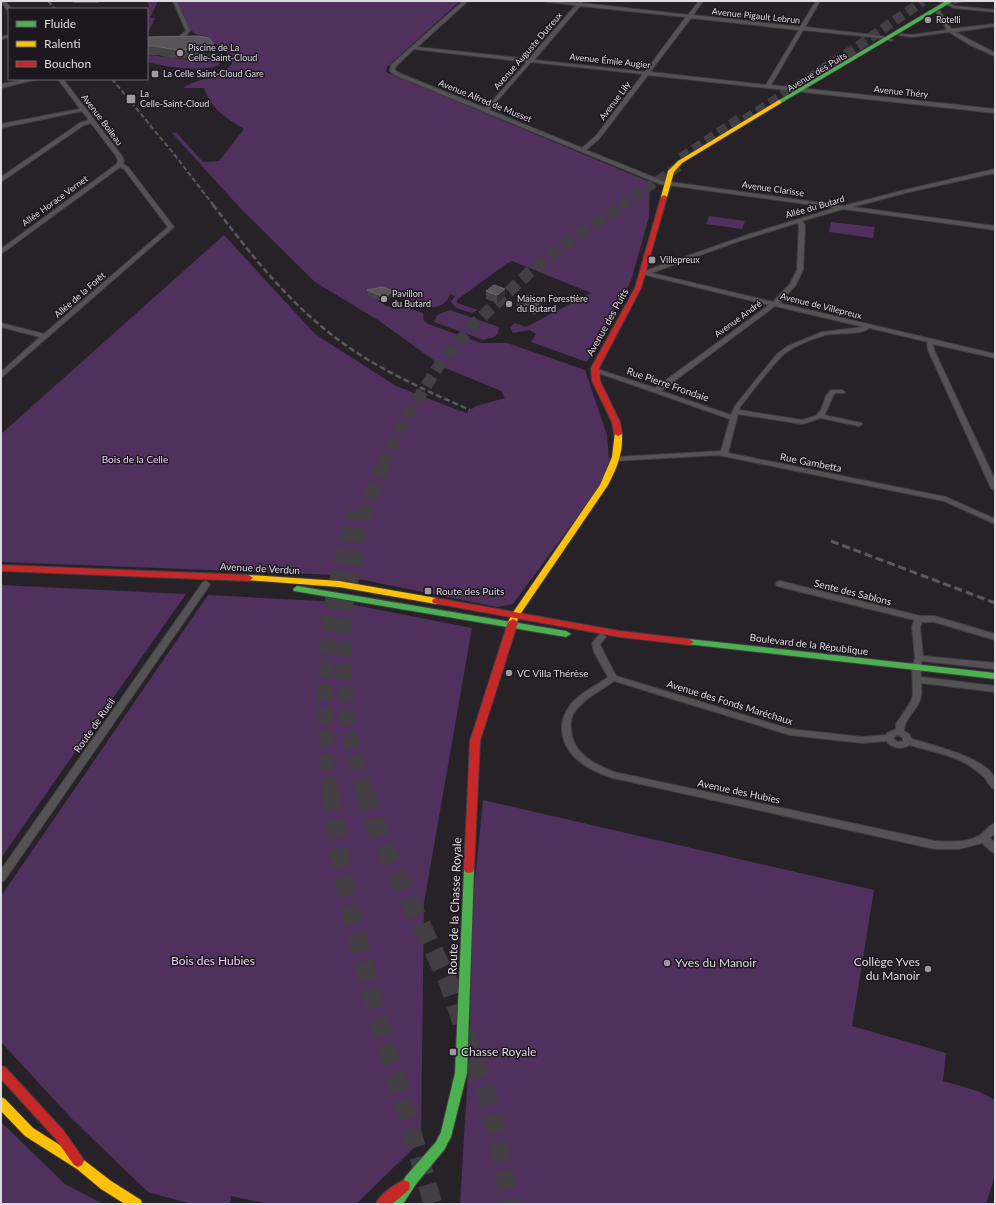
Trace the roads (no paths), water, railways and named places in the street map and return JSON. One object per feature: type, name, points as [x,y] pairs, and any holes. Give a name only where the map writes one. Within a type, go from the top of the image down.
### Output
[{"type":"street","points":[[167,45],[180,43],[183,35],[188,31],[176,6],[176,1]]},
{"type":"street","name":"Avenue Alfred de Musset","points":[[466,1],[394,66],[392,70],[397,74],[583,150],[669,179]]},
{"type":"street","name":"Avenue Pigault Lebrun","points":[[547,1],[580,3],[888,39]]},
{"type":"street","name":"Avenue Lily","points":[[583,150],[597,138],[701,1]]},
{"type":"street","points":[[768,86],[818,1]]},
{"type":"street","points":[[952,2],[954,7],[995,11]]},
{"type":"street","name":"Avenue des Puits","points":[[888,39],[901,35],[918,22],[938,12],[952,2]]},
{"type":"street","name":"Avenue des Puits","points":[[515,616],[600,492],[612,472],[617,459],[616,422],[600,391],[595,377],[596,364],[638,288],[644,272],[669,179],[674,168],[686,158],[952,2]]},
{"type":"street","name":"Avenue Auguste Dutreux","points":[[485,110],[489,108],[580,3]]},
{"type":"street","points":[[938,12],[950,30],[968,42],[995,55]]},
{"type":"street","points":[[901,35],[912,36],[995,25]]},
{"type":"street","name":"Avenue Émile Augier","points":[[414,48],[802,90]]},
{"type":"street","points":[[1,86],[31,80]]},
{"type":"street","name":"Avenue Boileau","points":[[61,80],[82,110],[93,121],[120,158],[120,165],[126,168],[171,227]]},
{"type":"street","name":"Avenue Théry","points":[[802,90],[995,111]]},
{"type":"street","points":[[1,126],[82,110]]},
{"type":"street","points":[[1,180],[82,124],[93,121]]},
{"type":"street","name":"Allée Horace Vernet","points":[[1,252],[120,165]]},
{"type":"street","name":"Allée du Butard","points":[[644,272],[844,207],[934,184],[995,172]]},
{"type":"street","name":"Avenue Clarisse","points":[[669,179],[844,207],[995,228]]},
{"type":"street","name":"Avenue André","points":[[656,391],[774,304],[793,285],[800,270],[802,225],[798,221]]},
{"type":"street","name":"Allée de la Forêt","points":[[1,375],[171,227]]},
{"type":"street","name":"Avenue de Villepreux","points":[[644,272],[995,356]]},
{"type":"street","points":[[1,325],[46,337]]},
{"type":"street","points":[[724,454],[737,407],[779,355],[790,347],[822,334],[838,331],[863,330],[869,327]]},
{"type":"street","points":[[932,341],[930,344],[931,350],[995,488]]},
{"type":"street","name":"Rue Pierre Frondaie","points":[[595,370],[656,391],[735,415],[802,422],[819,416]]},
{"type":"street","points":[[842,392],[833,391],[829,396],[824,410],[819,416],[859,424]]},
{"type":"street","name":"Rue Gambetta","points":[[617,459],[718,453],[946,499],[995,522]]},
{"type":"street","name":"Avenue de Verdun","points":[[1,568],[261,578],[323,583],[381,591],[515,616]]},
{"type":"street","name":"Avenue de Verdun","points":[[1,577],[206,584],[307,590],[511,625]]},
{"type":"street","name":"Route de Rueil","points":[[1,878],[206,584]]},
{"type":"street","name":"Sente des Sablons","points":[[780,584],[920,619],[934,619],[995,637]]},
{"type":"street","name":"Route de la Chasse Royale","points":[[396,1204],[411,1180],[440,1146],[447,1133],[461,1073],[471,799],[475,741],[515,616]]},
{"type":"street","name":"Boulevard de la République","points":[[515,616],[620,634],[920,665],[995,676]]},
{"type":"street","points":[[900,732],[900,724],[914,704],[916,696],[916,679],[920,665],[916,627],[917,622],[920,619]]},
{"type":"street","name":"Boulevard de la République","points":[[511,625],[602,637],[620,634]]},
{"type":"street","points":[[602,637],[596,643],[596,648],[610,670],[613,678]]},
{"type":"street","points":[[920,665],[995,666]]},
{"type":"street","name":"Avenue des Fonds Maréchaux","points":[[613,678],[790,732],[863,740],[889,738]]},
{"type":"street","name":"Avenue des Hubies","points":[[613,678],[575,704],[566,723],[566,734],[572,748],[578,756],[597,769],[614,775],[934,845],[961,845],[983,838],[995,827]]},
{"type":"street","points":[[916,679],[995,688]]},
{"type":"street","points":[[908,741],[906,744],[900,746],[892,743],[889,738],[892,733],[900,732],[905,735],[908,741],[946,751],[965,759],[984,772],[995,786]]},
{"type":"street","points":[[983,838],[995,849]]},
{"type":"street","points":[[1,1071],[59,1134],[81,1165]]},
{"type":"street","points":[[1,1103],[28,1132],[81,1165],[106,1185],[136,1204]]},
{"type":"street","name":"Route de la Chasse Royale","points":[[382,1204],[411,1180]]},
{"type":"tunnel","points":[[732,128],[851,51],[923,1]]},
{"type":"tunnel","points":[[681,158],[739,119]]},
{"type":"tunnel","points":[[621,206],[682,164]]},
{"type":"tunnel","points":[[383,465],[403,422],[440,364],[472,326],[530,272],[568,242],[622,205]]},
{"type":"tunnel","points":[[365,792],[358,770],[349,728],[344,685],[344,617],[362,522],[376,481],[384,464]]},
{"type":"tunnel","points":[[330,792],[327,769],[325,684],[330,613],[340,565],[355,511]]},
{"type":"tunnel","points":[[330,791],[342,872],[371,993],[433,1204]]},
{"type":"tunnel","points":[[365,791],[374,820],[396,873],[448,981],[492,1112],[510,1204]]},
{"type":"railway","points":[[48,1],[54,8]]},
{"type":"railway","points":[[113,80],[174,154],[214,206]]},
{"type":"railway","points":[[213,205],[278,284],[322,327],[356,352],[393,374],[470,410]]},
{"type":"railway","points":[[831,541],[995,603]]},
{"type":"place","name":"Rotelli","points":[[928,20]]},
{"type":"place","name":"Piscine de La Celle-Saint-Cloud","points":[[180,53]]},
{"type":"place","name":"La Celle Saint-Cloud Gare","points":[[155,74]]},
{"type":"place","name":"La Celle-Saint-Cloud","points":[[131,99]]},
{"type":"place","name":"Villepreux","points":[[652,260]]},
{"type":"place","name":"Pavillon du Butard","points":[[384,299]]},
{"type":"place","name":"Maison Forestière du Butard","points":[[509,304]]},
{"type":"place","name":"Route des Puits","points":[[428,591]]},
{"type":"place","name":"VC Villa Thérèse","points":[[509,673]]},
{"type":"place","name":"Yves du Manoir","points":[[667,963]]},
{"type":"place","name":"Collège Yves du Manoir","points":[[928,969]]},
{"type":"place","name":"Chasse Royale","points":[[453,1052]]},
{"type":"park label","name":"Bois de la Celle","points":[[135,459]]},
{"type":"park label","name":"Bois des Hubies","points":[[213,961]]}]
